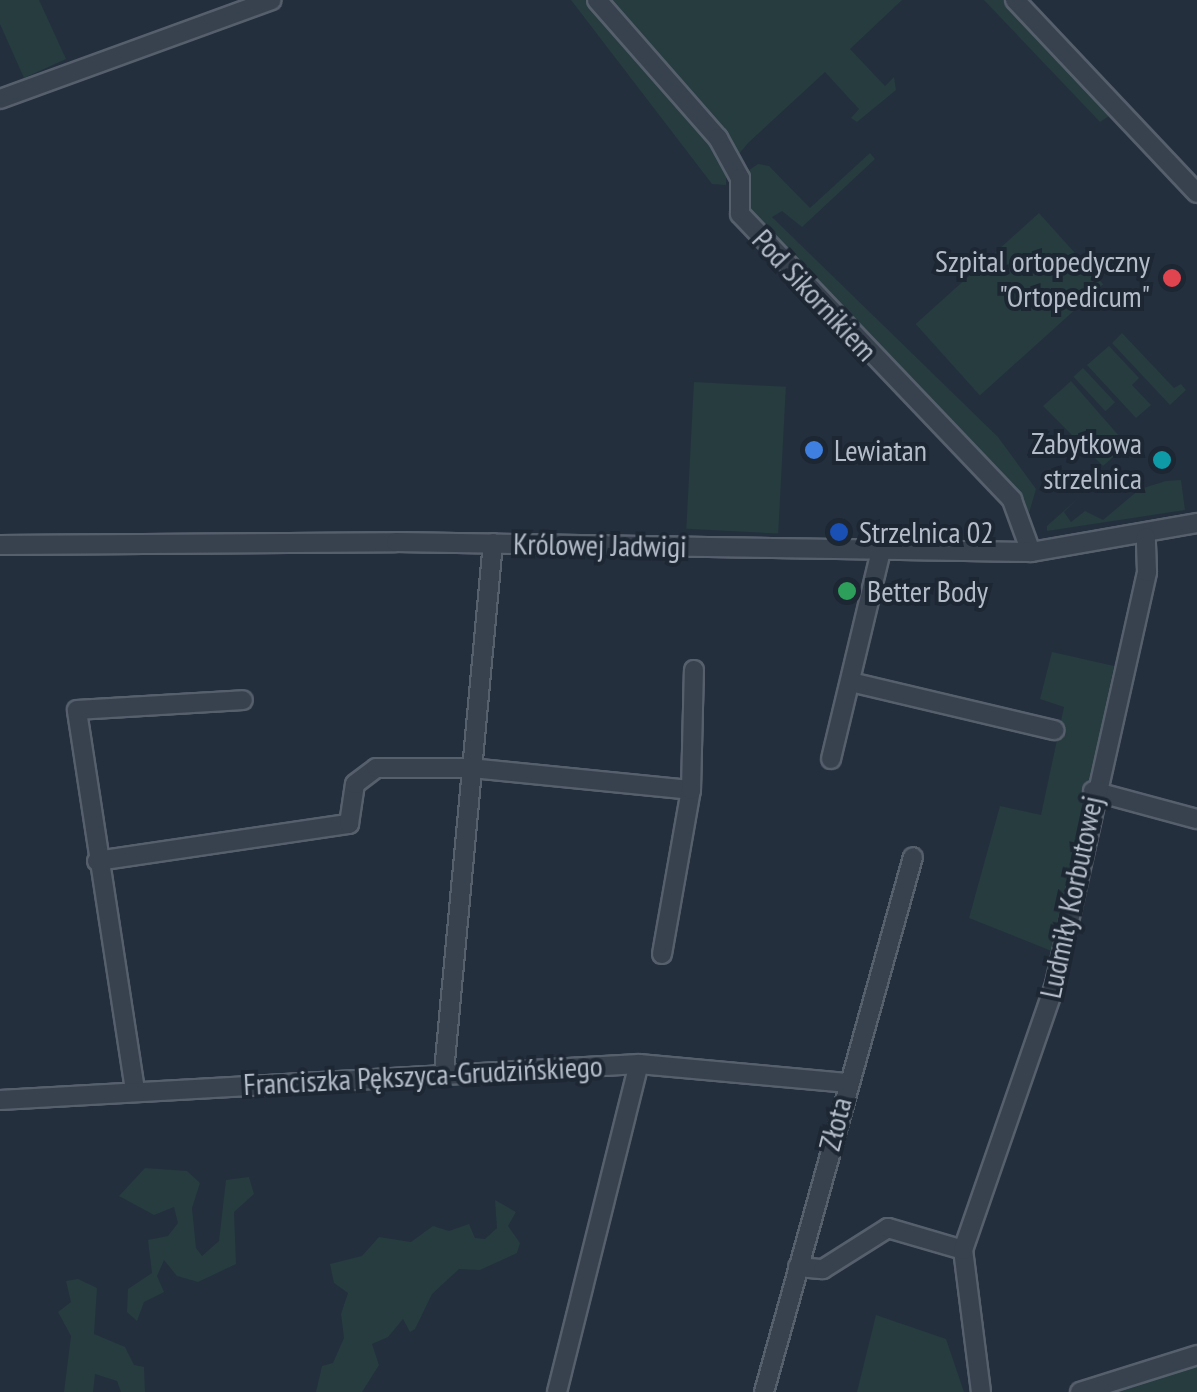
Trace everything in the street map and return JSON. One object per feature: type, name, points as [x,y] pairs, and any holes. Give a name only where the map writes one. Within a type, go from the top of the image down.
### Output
[{"type":"street","points":[[0,99],[272,0]]},
{"type":"street","name":"Pod Sikornikiem","points":[[597,0],[718,138],[740,178],[740,214],[1012,500],[1027,526],[1031,552]]},
{"type":"street","points":[[1015,0],[1197,193]]},
{"type":"street","name":"Królowej Jadwigi","points":[[0,546],[493,543],[1031,552],[1146,537],[1197,523]]},
{"type":"street","name":"Ludmiły Korbutowej","points":[[980,1392],[963,1250],[1055,984],[1093,790],[1147,572],[1146,537]]},
{"type":"street","points":[[444,1072],[493,543]]},
{"type":"street","points":[[831,759],[882,550]]},
{"type":"street","points":[[662,954],[691,790],[694,670]]},
{"type":"street","points":[[850,682],[1054,730]]},
{"type":"street","points":[[135,1090],[97,861],[78,710],[243,700]]},
{"type":"street","points":[[97,861],[349,824],[355,784],[369,770],[471,768],[691,790]]},
{"type":"street","points":[[1093,790],[1197,819]]},
{"type":"street","name":"Złota","points":[[764,1392],[846,1082],[913,857]]},
{"type":"street","points":[[556,1392],[640,1064]]},
{"type":"street","name":"Franciszka Pększyca-Grudzińskiego","points":[[0,1100],[444,1072],[640,1064],[846,1082]]},
{"type":"street","points":[[798,1267],[823,1269],[888,1228],[963,1250]]},
{"type":"street","points":[[1080,1392],[1197,1355]]},
{"type":"green space","points":[[0,0],[39,0],[66,59],[24,78],[0,24]]},
{"type":"green space","points":[[571,0],[902,0],[850,49],[885,86],[894,77],[896,90],[857,122],[851,118],[859,109],[825,72],[749,142],[726,169],[726,185],[712,184]]},
{"type":"green space","points":[[984,0],[1012,0],[1115,112],[1100,122]]},
{"type":"green space","points":[[870,153],[875,159],[802,227],[782,211],[772,217],[998,437],[1036,489],[1029,513],[746,212],[745,173],[758,164],[769,166],[810,208]]},
{"type":"green space","points":[[1039,213],[1103,284],[980,395],[916,324]]},
{"type":"green space","points":[[1122,333],[1174,388],[1181,384],[1186,390],[1170,405],[1112,343]]},
{"type":"green space","points":[[1109,346],[1139,378],[1132,385],[1151,405],[1136,418],[1087,365]]},
{"type":"green space","points":[[1083,368],[1115,402],[1106,411],[1073,377]]},
{"type":"green space","points":[[1071,381],[1127,445],[1103,466],[1043,406]]},
{"type":"green space","points":[[694,382],[786,387],[778,534],[686,529]]},
{"type":"green space","points":[[1181,480],[1185,510],[1047,531],[1047,526],[1076,500],[1064,512],[1071,522],[1085,511],[1103,520],[1140,489]]},
{"type":"green space","points":[[1052,652],[1114,666],[1054,952],[969,918],[1000,806],[1041,815],[1064,707],[1040,699]]},
{"type":"green space","points":[[145,1168],[187,1171],[200,1183],[192,1208],[196,1248],[202,1256],[219,1241],[226,1180],[249,1177],[254,1194],[234,1212],[236,1264],[198,1282],[177,1276],[164,1260],[157,1276],[164,1292],[144,1302],[137,1321],[127,1312],[128,1289],[152,1273],[148,1240],[168,1236],[178,1223],[174,1207],[154,1215],[119,1196]]},
{"type":"green space","points":[[495,1200],[516,1212],[508,1226],[520,1243],[517,1253],[480,1270],[459,1269],[432,1294],[415,1329],[410,1332],[403,1319],[388,1337],[372,1344],[379,1365],[362,1392],[316,1392],[322,1366],[333,1363],[344,1338],[341,1314],[348,1293],[334,1283],[330,1264],[362,1256],[379,1237],[411,1242],[433,1226],[449,1231],[469,1224],[475,1238],[485,1239],[497,1228]]},
{"type":"green space","points":[[78,1279],[97,1288],[94,1334],[125,1347],[134,1365],[144,1367],[145,1392],[121,1392],[117,1381],[95,1374],[93,1392],[64,1392],[71,1336],[58,1312],[71,1302],[66,1281]]},
{"type":"green space","points":[[876,1315],[946,1339],[964,1392],[857,1392]]},
{"type":"green space","points":[[1197,1363],[1197,1392],[1104,1392]]},
{"type":"place","name":"Szpital ortopedyczny \"Ortopedicum\"","points":[[1172,278]]},
{"type":"place","name":"Lewiatan","points":[[814,450]]},
{"type":"place","name":"Zabytkowa strzelnica","points":[[1162,460]]},
{"type":"place","name":"Strzelnica 02","points":[[839,532]]},
{"type":"place","name":"Better Body","points":[[847,591]]}]
